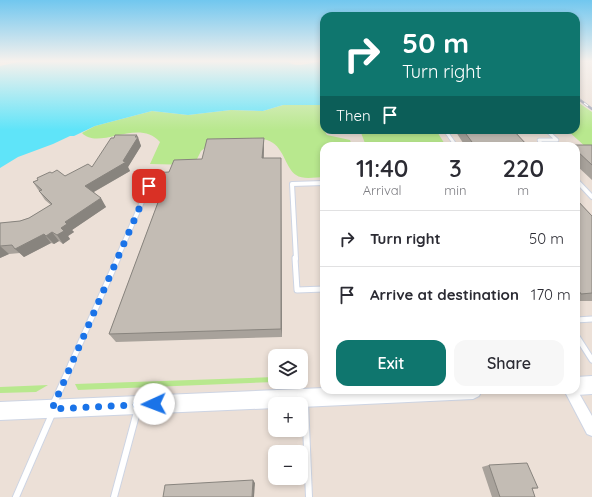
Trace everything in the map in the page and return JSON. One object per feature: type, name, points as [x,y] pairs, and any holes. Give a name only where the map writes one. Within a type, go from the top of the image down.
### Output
[{"type":"street","points":[[580,386],[592,385]]},
{"type":"street","points":[[308,398],[375,394]]},
{"type":"street","points":[[572,394],[592,429]]},
{"type":"street","points":[[0,411],[268,400]]},
{"type":"lane","points":[[540,142],[539,140],[557,140],[550,134]]},
{"type":"lane","points":[[320,183],[292,184],[297,290],[320,289]]},
{"type":"lane","points":[[580,184],[592,197]]},
{"type":"lane","points":[[16,497],[149,186]]},
{"type":"lane","points":[[580,320],[592,319]]},
{"type":"lane","points":[[580,341],[592,360]]},
{"type":"lane","points":[[114,497],[139,405]]},
{"type":"lane","points":[[307,437],[309,497]]},
{"type":"green space","points":[[580,104],[592,112],[592,149],[588,149],[571,134],[580,134]]},
{"type":"green space","points":[[283,105],[320,105],[320,134],[326,134],[350,140],[351,142],[320,142],[320,177],[306,178],[299,177],[292,172],[281,151],[273,143],[260,138],[236,140],[206,147],[201,151],[194,165],[150,164],[160,142],[151,135],[130,133],[108,137],[89,138],[82,133],[95,126],[152,111],[188,115],[231,110],[263,111]]},
{"type":"green space","points":[[362,134],[438,134],[444,142],[364,142]]},
{"type":"green space","points":[[268,377],[268,382],[78,390],[75,384]]},
{"type":"green space","points":[[48,385],[36,392],[0,393],[0,387]]},
{"type":"water","points":[[0,84],[320,84],[320,105],[283,105],[263,111],[231,110],[188,115],[152,111],[95,126],[74,136],[70,136],[18,157],[0,168]]},
{"type":"building","points":[[466,134],[517,134],[524,142],[472,142]]},
{"type":"building","points":[[115,135],[137,135],[135,137],[138,137],[123,161],[126,162],[85,186],[101,198],[65,222],[67,224],[61,228],[64,231],[57,235],[52,232],[46,236],[44,234],[15,249],[12,245],[0,246],[0,223],[20,221],[29,218],[52,204],[39,191],[42,190],[33,182],[38,180],[37,178],[57,170],[65,176],[88,164],[92,167],[111,138],[114,138]]},
{"type":"building","points":[[264,138],[262,158],[281,158],[281,329],[109,334],[163,189],[147,189],[153,173],[169,172],[174,160],[202,159],[207,139]]},
{"type":"building","points":[[580,145],[592,145],[592,165],[580,154]]},
{"type":"building","points":[[580,203],[592,216],[592,293],[581,294]]},
{"type":"building","points":[[527,463],[538,488],[532,488],[535,497],[500,497],[489,465]]},
{"type":"building","points":[[253,480],[252,497],[163,497],[165,485]]},
{"type":"railway","points":[[580,100],[592,109]]},
{"type":"route","points":[[149,186],[113,272],[52,409],[154,404]]}]
